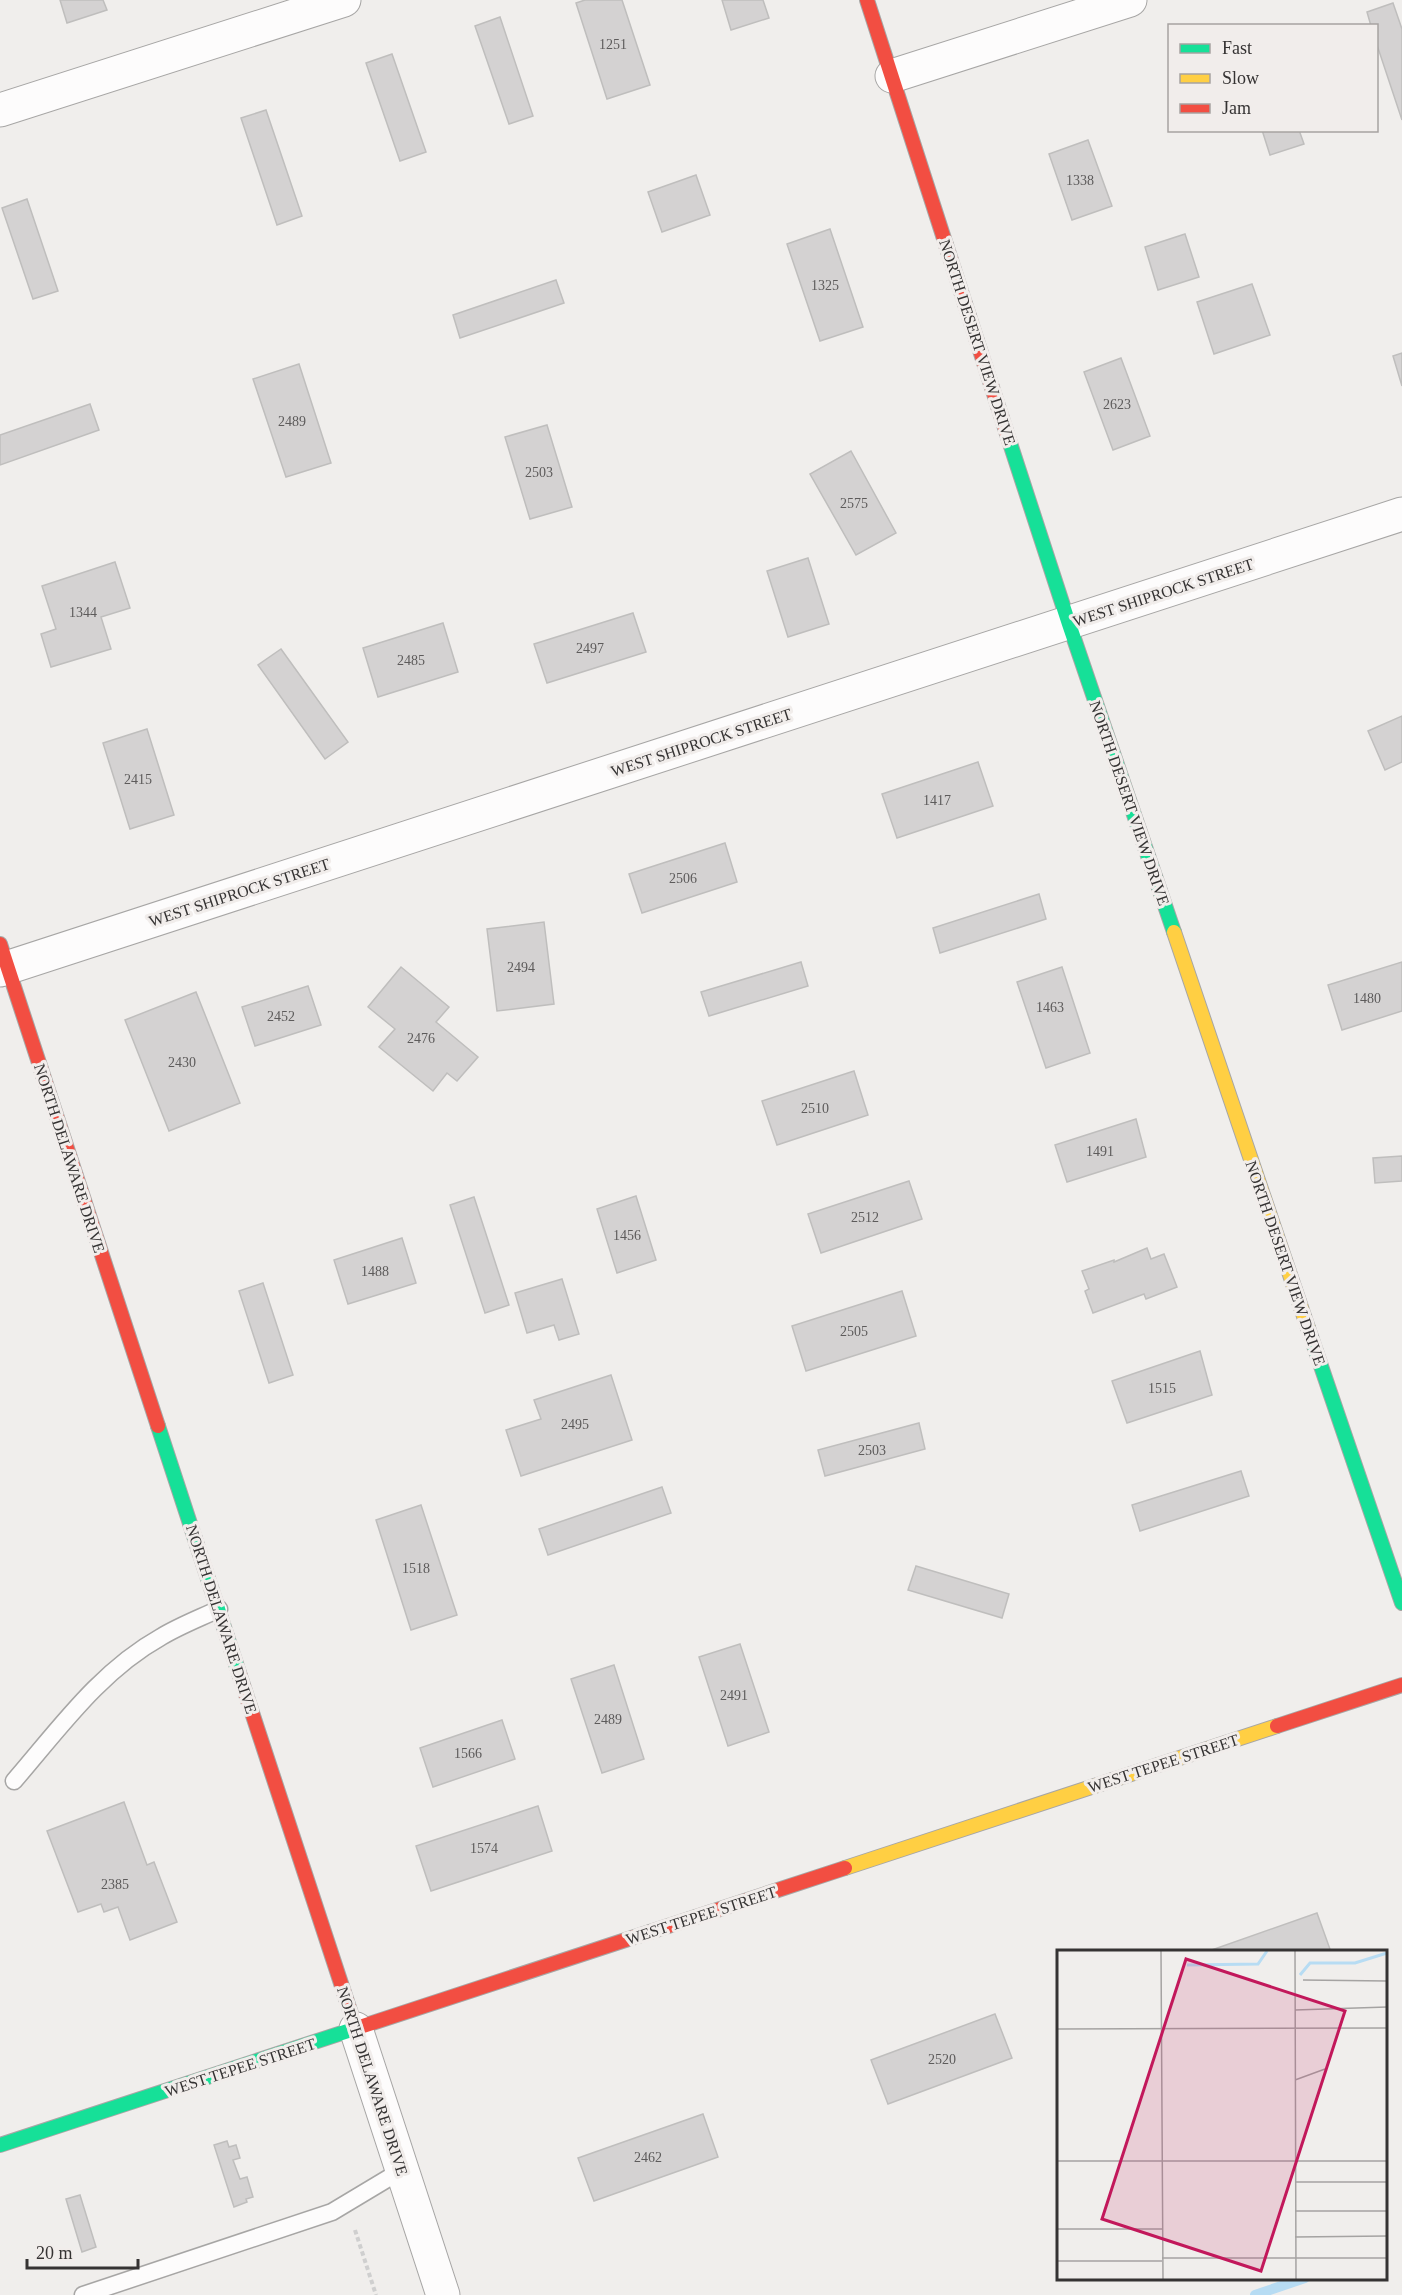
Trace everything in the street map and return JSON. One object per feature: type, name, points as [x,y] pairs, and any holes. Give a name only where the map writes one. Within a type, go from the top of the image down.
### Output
[{"type":"street","points":[[0,110],[344,0]]},
{"type":"street","name":"NORTH DESERT VIEW DRIVE","points":[[867,0],[1069,624],[1402,1603]]},
{"type":"street","points":[[892,76],[1130,0]]},
{"type":"street","name":"WEST SHIPROCK STREET","points":[[2,961],[1069,624],[1402,514]]},
{"type":"street","name":"NORTH DELAWARE DRIVE","points":[[2,961],[219,1609],[443,2295]]},
{"type":"street","name":"WEST TEPEE STREET","points":[[0,2145],[1402,1684]]},
{"type":"lane","points":[[14,1780],[100,1683],[160,1637],[219,1609]]},
{"type":"lane","points":[[82,2295],[332,2212],[402,2170]]},
{"type":"path","points":[[347,2204],[376,2295]]},
{"type":"building","points":[[60,0],[103,0],[107,10],[67,23]]},
{"type":"building","points":[[585,0],[622,0],[650,85],[607,99],[576,3]]},
{"type":"building","points":[[722,0],[763,0],[769,18],[731,30]]},
{"type":"building","points":[[1393,3],[1402,29],[1402,120],[1378,48],[1378,24],[1370,24],[1367,12]]},
{"type":"building","points":[[500,17],[533,116],[509,124],[475,26]]},
{"type":"building","points":[[392,54],[426,152],[400,161],[366,63]]},
{"type":"building","points":[[266,110],[302,216],[277,225],[241,118]]},
{"type":"building","points":[[1263,132],[1300,132],[1304,144],[1270,155]]},
{"type":"building","points":[[1088,140],[1112,206],[1072,220],[1049,154]]},
{"type":"building","points":[[696,175],[710,215],[662,232],[648,192]]},
{"type":"building","points":[[27,199],[58,291],[33,299],[2,208]]},
{"type":"building","points":[[830,229],[863,327],[820,341],[787,244]]},
{"type":"building","points":[[1185,234],[1199,277],[1158,290],[1145,247]]},
{"type":"building","points":[[556,280],[564,303],[460,338],[453,315]]},
{"type":"building","points":[[1252,284],[1270,335],[1214,354],[1197,302]]},
{"type":"building","points":[[1402,353],[1402,386],[1393,356]]},
{"type":"building","points":[[1121,358],[1150,436],[1113,450],[1084,372]]},
{"type":"building","points":[[299,364],[331,463],[286,477],[253,379]]},
{"type":"building","points":[[90,404],[99,430],[0,465],[0,435]]},
{"type":"building","points":[[547,425],[572,507],[530,519],[505,437]]},
{"type":"building","points":[[851,451],[896,533],[856,555],[810,474]]},
{"type":"building","points":[[808,558],[829,624],[788,637],[767,571]]},
{"type":"building","points":[[115,562],[130,608],[101,617],[111,649],[51,667],[41,634],[56,629],[42,586]]},
{"type":"building","points":[[633,613],[646,652],[547,683],[534,644]]},
{"type":"building","points":[[443,623],[458,672],[378,697],[363,648]]},
{"type":"building","points":[[281,649],[348,742],[325,759],[258,665]]},
{"type":"building","points":[[1402,716],[1402,762],[1385,770],[1368,731]]},
{"type":"building","points":[[147,729],[174,815],[130,829],[103,743]]},
{"type":"building","points":[[978,762],[993,806],[897,838],[882,794]]},
{"type":"building","points":[[725,843],[737,882],[642,913],[629,874]]},
{"type":"building","points":[[1039,894],[1046,919],[940,953],[933,928]]},
{"type":"building","points":[[544,922],[554,1004],[497,1011],[487,929]]},
{"type":"building","points":[[801,962],[808,986],[709,1016],[701,992]]},
{"type":"building","points":[[1402,962],[1402,1011],[1342,1030],[1328,985]]},
{"type":"building","points":[[401,967],[449,1007],[436,1022],[478,1057],[457,1081],[447,1073],[433,1091],[379,1047],[395,1029],[368,1007]]},
{"type":"building","points":[[1062,967],[1090,1053],[1046,1068],[1017,982]]},
{"type":"building","points":[[308,986],[321,1025],[255,1046],[242,1007]]},
{"type":"building","points":[[196,992],[240,1103],[169,1131],[125,1020]]},
{"type":"building","points":[[854,1071],[868,1115],[777,1145],[762,1101]]},
{"type":"building","points":[[1136,1119],[1146,1157],[1067,1182],[1055,1145]]},
{"type":"building","points":[[1402,1156],[1402,1181],[1375,1183],[1373,1158]]},
{"type":"building","points":[[909,1181],[922,1219],[821,1253],[808,1214]]},
{"type":"building","points":[[636,1196],[656,1260],[617,1273],[597,1209]]},
{"type":"building","points":[[474,1197],[509,1305],[485,1313],[450,1205]]},
{"type":"building","points":[[402,1238],[416,1283],[348,1304],[334,1260]]},
{"type":"building","points":[[1147,1248],[1151,1259],[1164,1254],[1177,1287],[1146,1299],[1144,1294],[1093,1313],[1085,1291],[1089,1289],[1082,1271],[1114,1260],[1114,1262]]},
{"type":"building","points":[[562,1279],[579,1334],[559,1340],[554,1325],[527,1333],[515,1293]]},
{"type":"building","points":[[263,1283],[293,1375],[269,1383],[239,1291]]},
{"type":"building","points":[[902,1291],[916,1336],[806,1371],[792,1326]]},
{"type":"building","points":[[1200,1351],[1212,1395],[1127,1423],[1112,1381]]},
{"type":"building","points":[[611,1375],[632,1440],[521,1476],[506,1430],[541,1419],[534,1400]]},
{"type":"building","points":[[919,1423],[925,1449],[825,1476],[818,1450]]},
{"type":"building","points":[[1241,1471],[1249,1496],[1140,1531],[1132,1505]]},
{"type":"building","points":[[662,1487],[671,1513],[548,1555],[539,1529]]},
{"type":"building","points":[[421,1505],[457,1615],[411,1630],[376,1520]]},
{"type":"building","points":[[916,1566],[1009,1594],[1002,1618],[908,1590]]},
{"type":"building","points":[[740,1644],[769,1732],[728,1746],[699,1657]]},
{"type":"building","points":[[614,1665],[644,1759],[602,1773],[571,1679]]},
{"type":"building","points":[[502,1720],[515,1759],[433,1787],[420,1748]]},
{"type":"building","points":[[124,1802],[147,1865],[154,1862],[177,1922],[130,1940],[118,1907],[104,1912],[101,1904],[78,1912],[47,1831]]},
{"type":"building","points":[[538,1806],[552,1851],[431,1891],[416,1846]]},
{"type":"building","points":[[1317,1913],[1330,1950],[1212,1950]]},
{"type":"building","points":[[995,2014],[1012,2058],[888,2104],[871,2060]]},
{"type":"building","points":[[703,2114],[718,2157],[594,2201],[578,2158]]},
{"type":"building","points":[[227,2141],[229,2147],[236,2145],[240,2158],[233,2160],[240,2179],[247,2177],[253,2197],[234,2207],[214,2145]]},
{"type":"building","points":[[80,2195],[96,2247],[82,2252],[66,2199]]},
{"type":"waterway","points":[[1255,2295],[1299,2280]]},
{"type":"traffic: fast","points":[[1008,437],[1174,932]]},
{"type":"traffic: fast","points":[[1308,1328],[1402,1603]]},
{"type":"traffic: fast","points":[[158,1426],[239,1673]]},
{"type":"traffic: fast","points":[[0,2145],[357,2028]]},
{"type":"traffic: slow","points":[[1174,932],[1308,1328]]},
{"type":"traffic: slow","points":[[845,1868],[1277,1726]]},
{"type":"traffic: jam","points":[[867,0],[1008,437]]},
{"type":"traffic: jam","points":[[0,944],[158,1426]]},
{"type":"traffic: jam","points":[[239,1673],[356,2029]]},
{"type":"traffic: jam","points":[[1277,1726],[1402,1685]]},
{"type":"traffic: jam","points":[[357,2028],[845,1868]]}]
